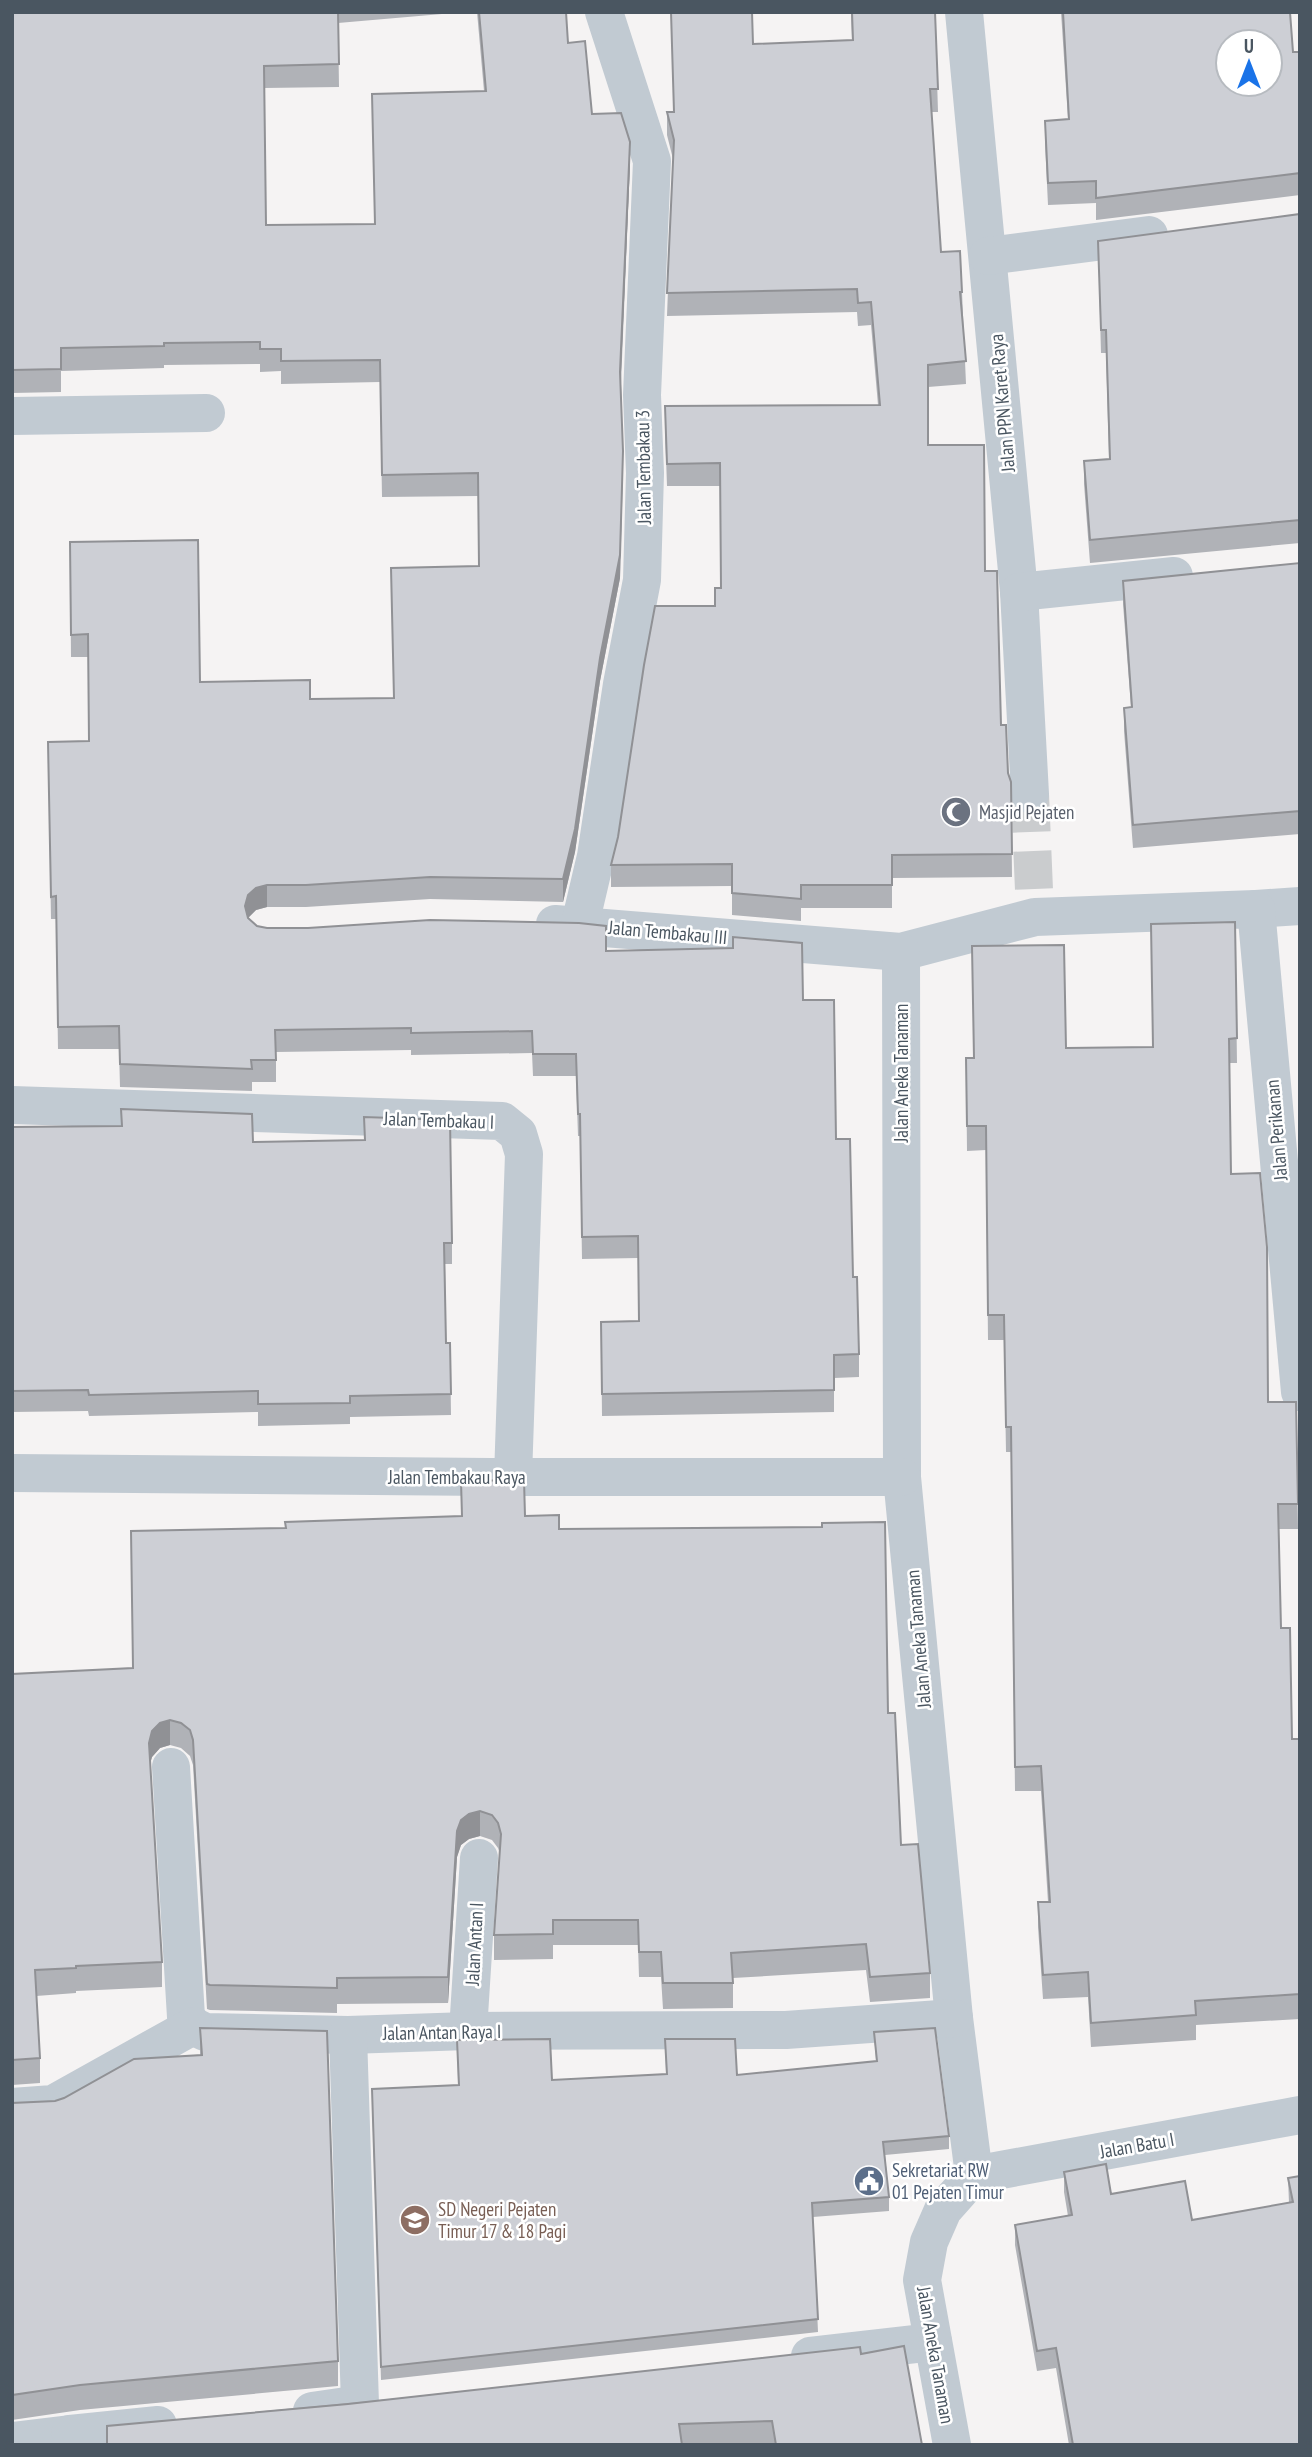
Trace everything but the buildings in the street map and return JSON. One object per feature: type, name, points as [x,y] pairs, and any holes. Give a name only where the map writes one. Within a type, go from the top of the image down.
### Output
[{"type":"street","name":"Jalan Tembakau 3","points":[[580,924],[596,856],[622,684],[642,580],[645,486],[642,395],[652,161],[604,12]]},
{"type":"street","name":"Jalan PPN Karet Raya","points":[[964,12],[1019,592],[1030,794]]},
{"type":"street","points":[[988,256],[1178,231]]},
{"type":"street","points":[[12,416],[206,413]]},
{"type":"street","points":[[1019,592],[1206,573]]},
{"type":"street","points":[[901,952],[1034,903],[1256,909],[1300,906]]},
{"type":"street","name":"Jalan Perikanan","points":[[1256,909],[1300,1392]]},
{"type":"street","name":"Jalan Tembakau III","points":[[525,923],[580,924],[901,952]]},
{"type":"street","name":"Jalan Aneka Tanaman","points":[[901,952],[902,1477],[954,2018],[974,2175],[943,2210],[929,2242],[922,2280],[952,2445]]},
{"type":"street","name":"Jalan Tembakau I","points":[[12,1105],[502,1121],[518,1134],[524,1154],[513,1477]]},
{"type":"street","name":"Jalan Tembakau Raya","points":[[12,1473],[902,1477]]},
{"type":"street","points":[[12,2108],[53,2104],[193,2026],[186,2017],[171,1768]]},
{"type":"street","name":"Jalan Antan I","points":[[468,2031],[479,1858]]},
{"type":"street","name":"Jalan Antan Raya I","points":[[193,2026],[205,2032],[348,2035],[468,2031],[786,2030],[954,2018]]},
{"type":"street","points":[[348,2035],[360,2404]]},
{"type":"street","name":"Jalan Batu I","points":[[974,2175],[1300,2115]]},
{"type":"street","points":[[781,2359],[933,2342]]},
{"type":"street","points":[[277,2414],[401,2399]]},
{"type":"street","points":[[12,2441],[70,2439],[193,2422]]},
{"type":"tunnel","points":[[1030,794],[1034,890]]},
{"type":"place","name":"Masjid Pejaten","points":[[956,812]]},
{"type":"place","name":"Sekretariat RW 01 Pejaten Timur","points":[[869,2181]]},
{"type":"place","name":"SD Negeri Pejaten Timur 17 & 18 Pagi","points":[[415,2220]]}]
